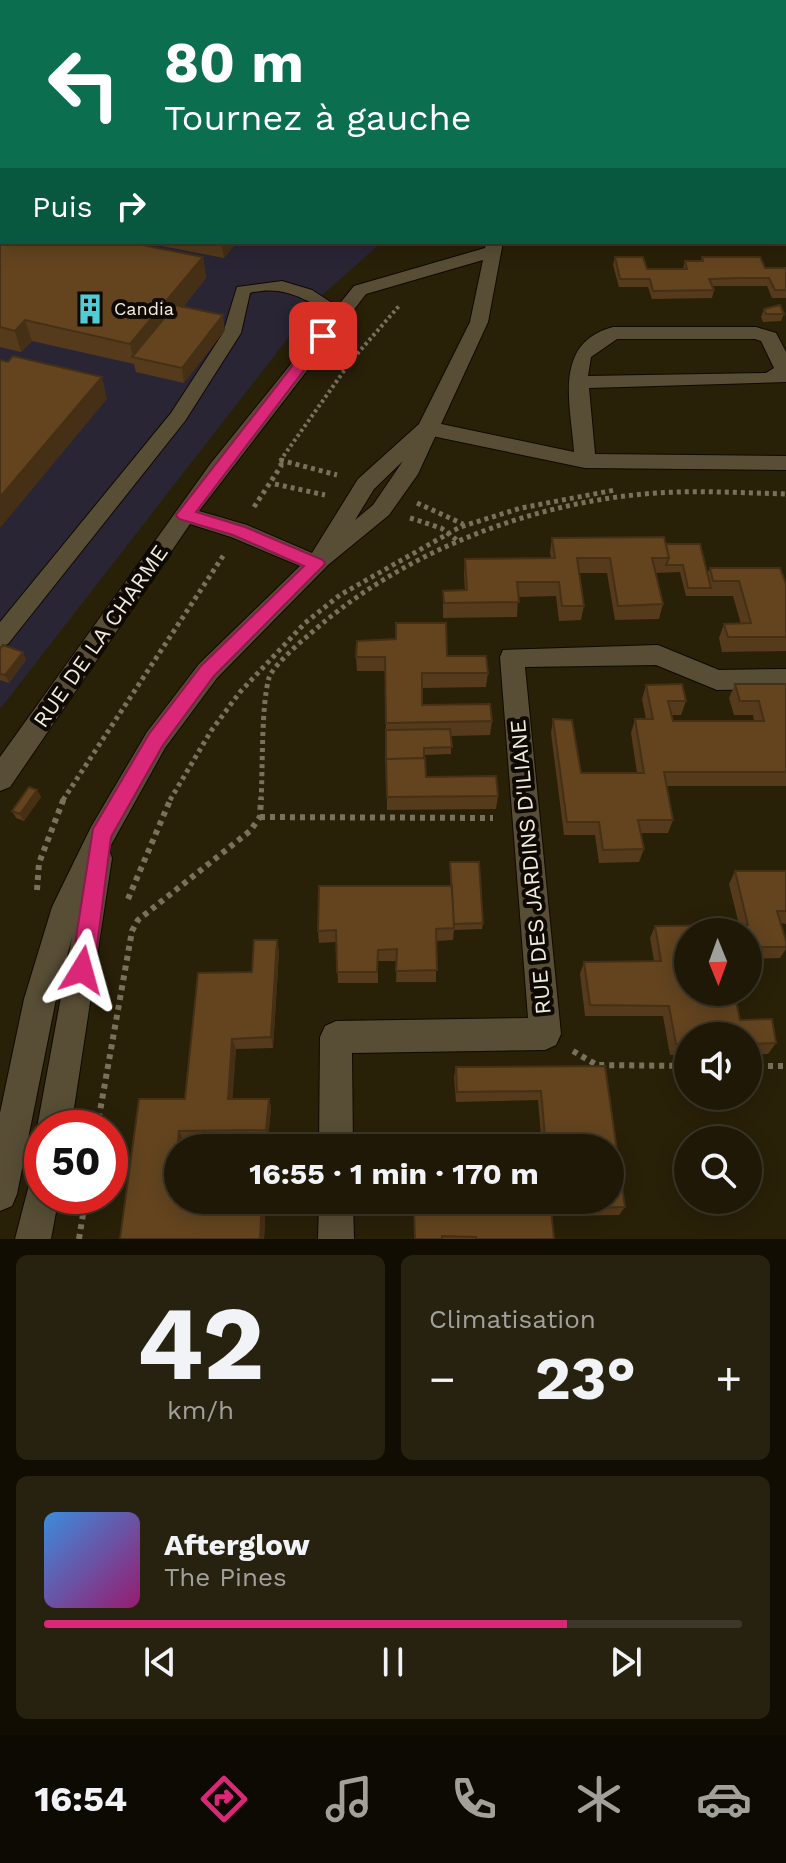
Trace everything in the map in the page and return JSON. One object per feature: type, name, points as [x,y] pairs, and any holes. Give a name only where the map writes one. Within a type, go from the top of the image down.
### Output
[{"type":"street","name":"RUE DE LA CHARME","points":[[0,779],[185,515],[360,290],[495,246]]},
{"type":"street","name":"RUE DE LA CHARME","points":[[0,1194],[40,999],[62,917],[101,836],[156,740],[208,671],[317,564],[355,535],[394,495],[411,469],[427,428],[479,322],[495,246]]},
{"type":"street","points":[[580,382],[766,379],[781,377],[784,368],[769,337],[756,333],[613,333],[583,354],[578,366],[585,461]]},
{"type":"street","points":[[427,428],[585,461],[639,464],[786,463]]},
{"type":"street","points":[[185,515],[239,531],[317,564]]},
{"type":"street","name":"RUE DES JARDINS D'ILIANE","points":[[336,1134],[336,1037],[545,1034],[512,657],[658,655],[717,680],[786,679]]},
{"type":"street","points":[[57,1110],[78,996],[101,836]]},
{"type":"street","points":[[33,1239],[38,1214]]},
{"type":"street","points":[[336,1214],[336,1239]]},
{"type":"lane","points":[[0,638],[178,417],[232,333],[243,290],[258,285],[298,288],[341,314]]},
{"type":"path","points":[[346,478],[280,460],[351,361],[398,306],[429,282],[440,265]]},
{"type":"path","points":[[275,484],[328,495]]},
{"type":"path","points":[[125,910],[142,852],[175,791],[236,698],[275,653],[340,595],[464,524],[577,495],[642,487],[786,486]]},
{"type":"path","points":[[100,1110],[132,931],[138,920],[250,831],[260,817],[269,676],[308,635],[352,599],[401,569],[458,541],[548,511],[619,497],[676,492],[786,494]]},
{"type":"path","points":[[408,500],[464,524]]},
{"type":"path","points":[[405,517],[458,541]]},
{"type":"path","points":[[260,817],[526,819]]},
{"type":"path","points":[[545,1034],[597,1065],[674,1066]]},
{"type":"path","points":[[762,1066],[786,1066]]},
{"type":"path","points":[[79,1239],[83,1214]]},
{"type":"shaded area","points":[[22,244],[380,244],[320,297],[0,709],[0,265]]},
{"type":"building","name":"Candia","points":[[0,244],[137,244],[203,257],[130,344],[25,320],[15,331],[0,327]]},
{"type":"building","points":[[615,257],[643,257],[647,269],[687,269],[685,261],[703,261],[702,257],[760,257],[765,268],[786,268],[786,290],[775,290],[769,278],[740,278],[709,279],[714,290],[653,291],[650,279],[620,279]]},
{"type":"building","points":[[175,305],[223,315],[182,368],[132,357]]},
{"type":"building","points":[[780,305],[784,314],[766,314],[764,309]]},
{"type":"building","points":[[13,356],[102,377],[0,497],[0,360],[8,362]]},
{"type":"building","points":[[664,537],[669,558],[652,558],[663,604],[618,606],[610,558],[577,558],[584,606],[562,606],[559,582],[517,582],[519,602],[444,603],[443,591],[467,590],[465,559],[555,558],[552,538]]},
{"type":"building","points":[[666,544],[700,544],[711,588],[688,588],[683,565],[666,565],[669,558]]},
{"type":"building","points":[[710,568],[780,568],[786,584],[786,637],[728,637],[724,624],[751,623],[739,581],[713,581]]},
{"type":"building","points":[[396,623],[446,623],[447,656],[486,656],[488,673],[422,673],[422,705],[490,704],[492,721],[386,723],[385,657],[356,657],[357,641],[396,639]]},
{"type":"building","points":[[3,645],[23,652],[5,675],[0,674],[0,649]]},
{"type":"building","points":[[682,684],[686,701],[668,701],[673,721],[764,721],[759,701],[740,701],[735,684],[786,684],[786,772],[664,772],[673,820],[638,820],[644,849],[603,850],[599,822],[567,822],[553,719],[572,720],[581,773],[644,773],[635,719],[653,719],[646,685]]},
{"type":"building","points":[[450,729],[452,747],[424,748],[424,758],[386,759],[386,730]]},
{"type":"building","points":[[425,758],[426,777],[496,776],[498,796],[387,797],[386,759]]},
{"type":"building","points":[[29,787],[37,790],[20,814],[12,811]]},
{"type":"building","points":[[450,862],[479,862],[483,923],[454,924]]},
{"type":"building","points":[[735,871],[786,871],[786,911],[777,911],[786,947],[762,947],[762,918],[746,918]]},
{"type":"building","points":[[319,886],[452,886],[454,928],[436,929],[437,970],[396,971],[397,949],[378,950],[377,972],[337,972],[336,930],[318,931]]},
{"type":"building","points":[[655,926],[674,926],[674,1006],[737,1006],[740,1020],[772,1019],[776,1043],[762,1044],[762,1022],[674,1022],[674,1033],[669,1006],[590,1005],[584,962],[661,961]]},
{"type":"building","points":[[254,940],[277,940],[271,1037],[232,1039],[228,1099],[269,1099],[266,1130],[179,1131],[179,1134],[164,1134],[164,1214],[261,1214],[260,1239],[120,1239],[123,1214],[128,1214],[128,1180],[139,1099],[185,1099],[198,973],[252,972]]},
{"type":"building","points":[[605,1066],[615,1134],[545,1134],[541,1091],[457,1092],[456,1067]]},
{"type":"building","points":[[414,1214],[552,1214],[554,1239],[442,1236],[442,1239],[415,1239]]},
{"type":"place","name":"Candia","points":[[90,309]]},
{"type":"route","points":[[82,970],[101,836],[156,740],[208,671],[317,564],[239,531],[185,515],[218,468],[323,336]]}]
